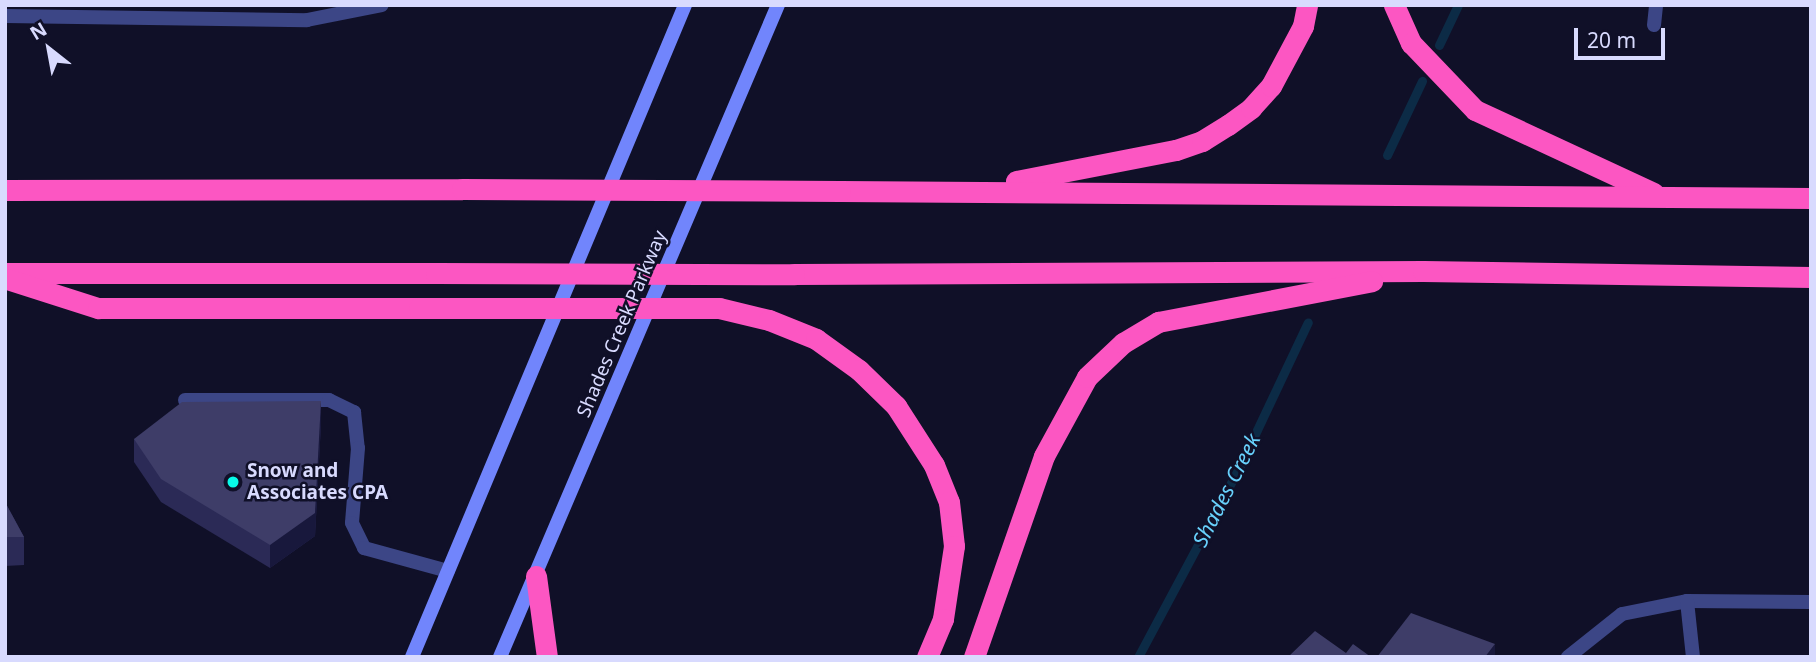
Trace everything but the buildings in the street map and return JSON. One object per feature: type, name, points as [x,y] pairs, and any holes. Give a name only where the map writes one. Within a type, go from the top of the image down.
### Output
[{"type":"highway","points":[[965,190],[1146,157],[1202,141],[1251,108],[1271,86],[1303,26],[1307,5]]},
{"type":"highway","points":[[1394,5],[1411,43],[1475,110],[1662,197]]},
{"type":"highway","points":[[5,190],[965,190],[1811,198]]},
{"type":"highway","points":[[974,657],[1044,456],[1087,377],[1124,343],[1158,322],[1423,271]]},
{"type":"highway","points":[[5,276],[1423,271],[1811,277]]},
{"type":"highway","points":[[5,276],[98,308],[719,308],[769,320],[816,339],[859,370],[896,406],[934,465],[949,502],[954,546],[943,619],[930,650]]},
{"type":"highway","points":[[536,576],[547,657]]},
{"type":"main road","points":[[412,657],[685,5]]},
{"type":"main road","name":"Shades Creek Parkway","points":[[500,657],[778,5]]},
{"type":"street","points":[[5,16],[307,20],[382,5]]},
{"type":"street","points":[[1654,25],[1656,5]]},
{"type":"street","points":[[185,400],[330,400],[354,412],[358,448],[352,523],[365,548],[448,571]]},
{"type":"street","points":[[1687,601],[1693,657]]},
{"type":"street","points":[[1567,657],[1622,614],[1687,601],[1811,603]]},
{"type":"waterway","name":"Shades Creek","points":[[1439,45],[1458,5]]},
{"type":"waterway","name":"Shades Creek","points":[[1387,155],[1422,81]]},
{"type":"waterway","name":"Shades Creek","points":[[1138,657],[1239,468],[1308,322]]},
{"type":"place","name":"Snow and Associates CPA","points":[[233,482]]}]
